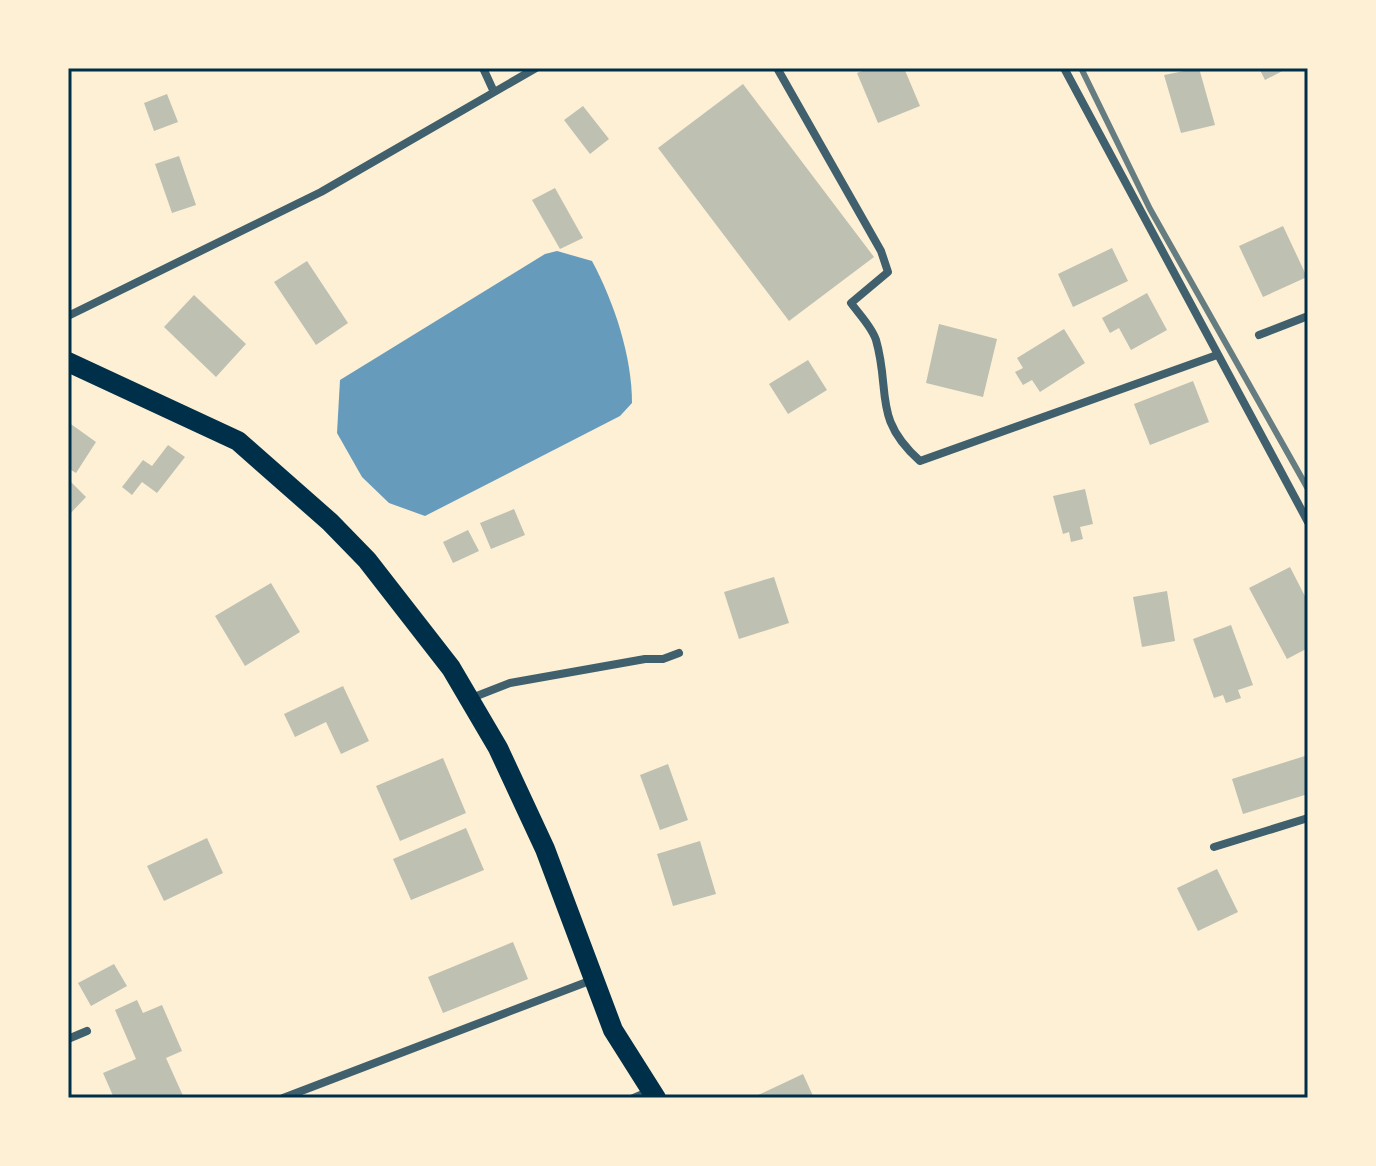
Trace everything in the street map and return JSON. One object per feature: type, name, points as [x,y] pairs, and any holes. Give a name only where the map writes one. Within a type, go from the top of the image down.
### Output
[{"type":"highway","points":[[68,362],[238,441],[330,522],[367,560],[451,668],[498,748],[545,849],[613,1030],[653,1094]]},
{"type":"street","points":[[483,68],[494,92]]},
{"type":"street","points":[[68,316],[321,192],[536,68]]},
{"type":"street","points":[[777,68],[881,251],[888,272],[851,303],[876,337],[890,427],[903,446],[920,461],[1217,355]]},
{"type":"street","points":[[1064,68],[1308,522]]},
{"type":"street","points":[[1259,335],[1308,316]]},
{"type":"street","points":[[468,700],[510,683],[645,659],[663,659],[679,653]]},
{"type":"street","points":[[1214,847],[1308,818]]},
{"type":"street","points":[[283,1098],[592,979]]},
{"type":"street","points":[[68,1039],[87,1031]]},
{"type":"lane","points":[[631,1098],[653,1094]]},
{"type":"water","points":[[557,251],[592,261],[600,277],[625,348],[632,403],[620,416],[425,516],[389,503],[362,477],[337,433],[340,380],[545,254]]},
{"type":"building","points":[[870,68],[904,68],[920,106],[878,123],[857,73]]},
{"type":"building","points":[[1199,68],[1215,125],[1181,133],[1164,75]]},
{"type":"building","points":[[1259,68],[1288,68],[1265,80]]},
{"type":"building","points":[[743,84],[874,257],[789,321],[658,148]]},
{"type":"building","points":[[167,94],[178,122],[154,131],[144,103]]},
{"type":"building","points":[[583,106],[609,139],[590,154],[564,120]]},
{"type":"building","points":[[179,156],[196,205],[172,213],[155,164]]},
{"type":"building","points":[[555,188],[583,238],[560,249],[532,200]]},
{"type":"building","points":[[1283,226],[1307,277],[1263,297],[1239,246]]},
{"type":"building","points":[[1112,248],[1128,281],[1073,307],[1058,274]]},
{"type":"building","points":[[307,261],[348,323],[316,345],[274,282]]},
{"type":"building","points":[[1147,293],[1167,330],[1131,350],[1119,328],[1110,333],[1102,318]]},
{"type":"building","points":[[194,295],[246,344],[216,377],[164,327]]},
{"type":"building","points":[[939,324],[997,339],[983,397],[926,383]]},
{"type":"building","points":[[1064,329],[1085,363],[1040,392],[1032,380],[1023,385],[1015,372],[1023,368],[1017,358]]},
{"type":"building","points":[[808,360],[827,390],[788,414],[769,384]]},
{"type":"building","points":[[1193,381],[1209,422],[1150,445],[1134,404]]},
{"type":"building","points":[[68,422],[96,442],[76,473],[68,468]]},
{"type":"building","points":[[168,445],[185,457],[157,493],[142,482],[132,495],[122,487],[143,460],[152,466]]},
{"type":"building","points":[[68,479],[86,497],[68,516]]},
{"type":"building","points":[[1085,489],[1093,524],[1080,527],[1083,539],[1071,542],[1069,532],[1063,534],[1053,496]]},
{"type":"building","points":[[514,509],[525,535],[491,549],[480,523]]},
{"type":"building","points":[[468,530],[479,551],[453,563],[443,542]]},
{"type":"building","points":[[1290,567],[1308,602],[1308,648],[1287,659],[1249,588]]},
{"type":"building","points":[[774,577],[789,623],[739,639],[724,592]]},
{"type":"building","points":[[271,583],[300,632],[245,666],[215,616]]},
{"type":"building","points":[[1167,591],[1175,641],[1142,647],[1133,597]]},
{"type":"building","points":[[1231,625],[1253,685],[1238,690],[1241,698],[1226,703],[1223,695],[1214,698],[1193,639]]},
{"type":"building","points":[[343,686],[369,741],[341,754],[326,722],[295,737],[284,714]]},
{"type":"building","points":[[1308,755],[1308,794],[1243,814],[1232,779]]},
{"type":"building","points":[[443,758],[466,813],[400,841],[376,786]]},
{"type":"building","points":[[668,764],[688,820],[660,830],[640,775]]},
{"type":"building","points":[[466,828],[484,870],[411,900],[393,859]]},
{"type":"building","points":[[207,838],[223,873],[164,901],[147,866]]},
{"type":"building","points":[[700,841],[716,894],[673,906],[657,854]]},
{"type":"building","points":[[1217,869],[1238,912],[1198,931],[1177,888]]},
{"type":"building","points":[[513,942],[528,979],[443,1013],[428,977]]},
{"type":"building","points":[[114,964],[127,986],[91,1006],[78,983]]},
{"type":"building","points":[[137,1000],[143,1013],[162,1005],[182,1051],[166,1058],[184,1098],[114,1098],[103,1073],[136,1059],[115,1010]]},
{"type":"building","points":[[803,1074],[814,1098],[756,1096]]},
{"type":"railway","points":[[1081,68],[1150,209],[1308,489]]}]
